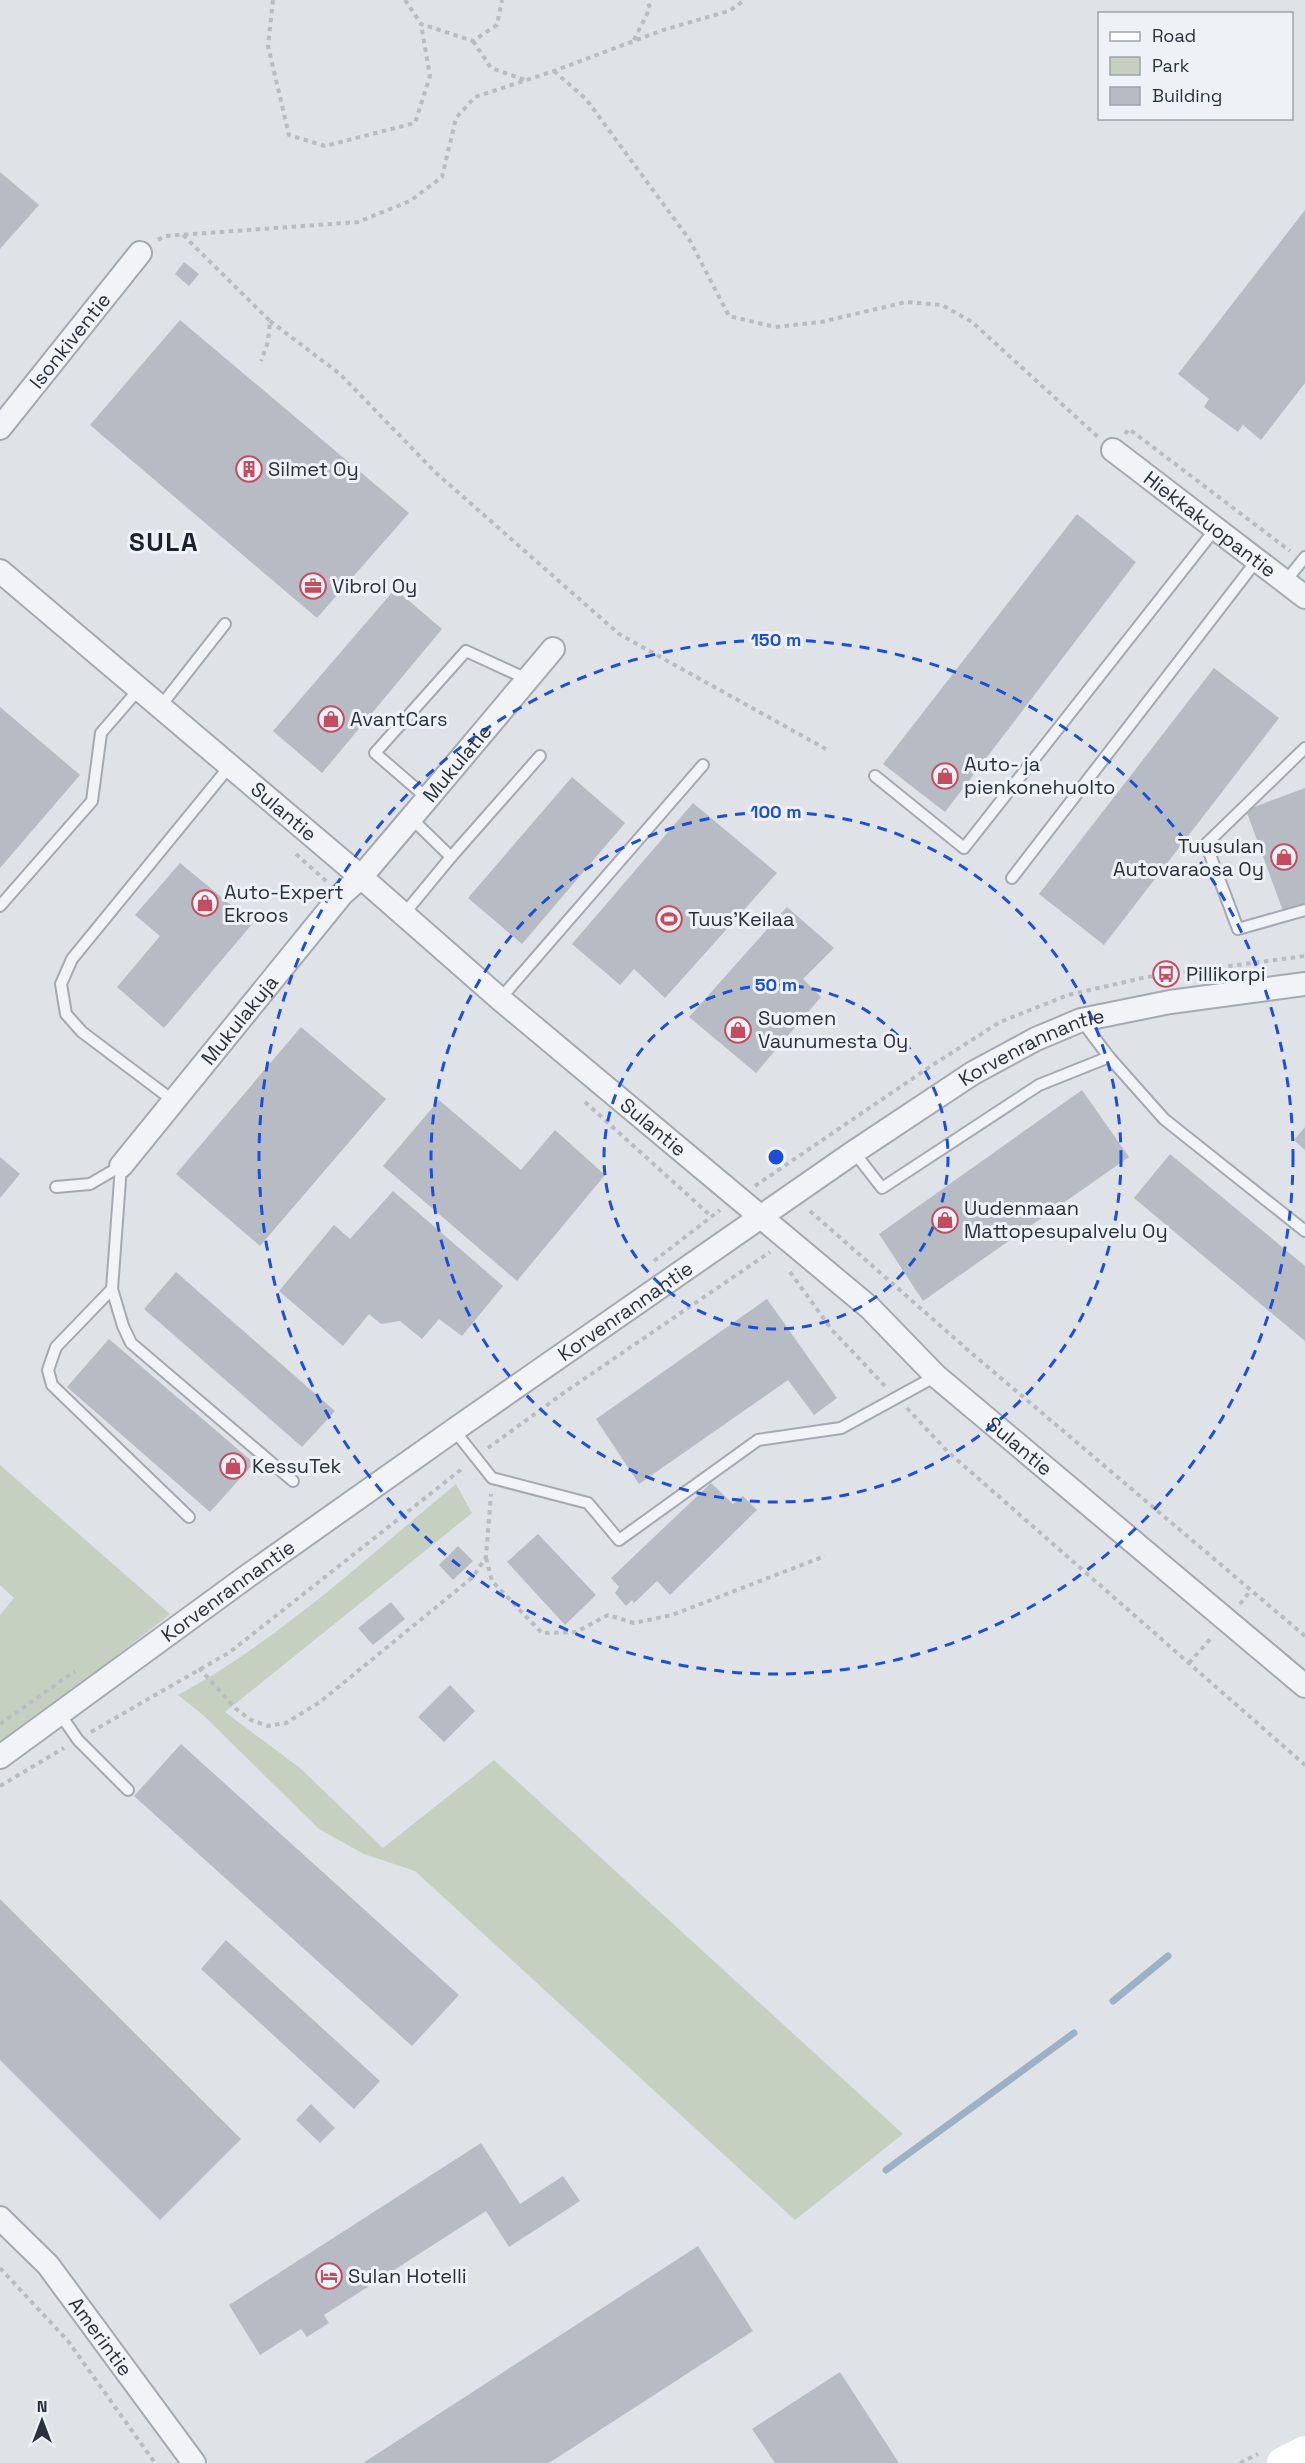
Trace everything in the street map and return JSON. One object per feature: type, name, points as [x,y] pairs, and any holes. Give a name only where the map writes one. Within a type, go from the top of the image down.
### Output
[{"type":"street","name":"Isonkiventie","points":[[0,428],[140,253]]},
{"type":"street","name":"Hiekkakuopantie","points":[[1113,450],[1305,597]]},
{"type":"street","name":"Sulantie","points":[[0,571],[361,877],[500,999],[870,1308],[936,1376],[1252,1639],[1305,1686]]},
{"type":"street","name":"Mukulatie","points":[[361,877],[553,650]]},
{"type":"street","name":"Mukulakuja","points":[[121,1166],[342,894],[361,877]]},
{"type":"street","name":"Korvenrannantie","points":[[0,1757],[454,1430],[854,1152],[973,1073],[1036,1039],[1081,1020],[1170,1002],[1305,984]]},
{"type":"street","name":"Amerintie","points":[[0,2218],[48,2265],[194,2463]]},
{"type":"street","points":[[1283,2463],[1305,2452]]},
{"type":"lane","points":[[875,776],[964,848],[1216,528]]},
{"type":"lane","points":[[1285,582],[1304,559]]},
{"type":"lane","points":[[1012,878],[1257,560]]},
{"type":"lane","points":[[160,707],[225,624]]},
{"type":"lane","points":[[427,798],[375,753],[466,651],[527,679]]},
{"type":"lane","points":[[0,906],[92,801],[101,733],[139,689]]},
{"type":"lane","points":[[1305,748],[1206,844],[1238,929],[1305,910]]},
{"type":"lane","points":[[404,914],[540,756]]},
{"type":"lane","points":[[500,999],[703,765]]},
{"type":"lane","points":[[175,1102],[82,1032],[66,1014],[61,984],[72,959],[229,767]]},
{"type":"lane","points":[[411,818],[451,857]]},
{"type":"lane","points":[[1081,1020],[1109,1057],[1164,1119],[1305,1231]]},
{"type":"lane","points":[[854,1152],[882,1188],[1039,1085],[1109,1057]]},
{"type":"lane","points":[[56,1187],[90,1184],[121,1166]]},
{"type":"lane","points":[[121,1166],[112,1289],[131,1344],[293,1481]]},
{"type":"lane","points":[[112,1289],[56,1347],[48,1370],[52,1385],[189,1517]]},
{"type":"lane","points":[[454,1430],[492,1478],[588,1503],[619,1540],[758,1440],[841,1428],[936,1376]]},
{"type":"lane","points":[[60,1714],[78,1740],[128,1790]]},
{"type":"path","points":[[273,0],[268,46],[289,135],[325,146],[415,123],[430,76],[421,24],[405,0]]},
{"type":"path","points":[[473,41],[497,25],[502,0]]},
{"type":"path","points":[[633,41],[650,8],[647,0]]},
{"type":"path","points":[[140,253],[165,236],[358,222],[410,201],[442,177],[456,118],[475,97],[554,71],[663,30],[729,11],[745,0]]},
{"type":"path","points":[[421,24],[473,41],[491,68],[525,81]]},
{"type":"path","points":[[554,71],[586,99],[689,239],[729,316],[775,327],[821,322],[906,302],[942,304],[972,322],[1113,450],[1129,429],[1304,559]]},
{"type":"path","points":[[183,235],[270,321],[340,374],[435,472],[619,634],[826,748]]},
{"type":"path","points":[[261,361],[268,342],[270,321]]},
{"type":"path","points":[[0,1786],[230,1652],[476,1457],[565,1392],[789,1239],[809,1210],[819,1203]]},
{"type":"path","points":[[809,1210],[969,1351],[1305,1636]]},
{"type":"path","points":[[787,1268],[832,1330],[947,1451],[1305,1764]]},
{"type":"path","points":[[492,1478],[486,1557],[492,1581],[543,1634],[576,1632],[608,1615],[634,1623],[672,1615],[825,1556]]},
{"type":"path","points":[[200,1668],[236,1709],[251,1720],[268,1726],[286,1723],[320,1702],[473,1577],[486,1557]]},
{"type":"path","points":[[0,2268],[68,2341],[155,2463]]},
{"type":"green space","points":[[0,1465],[170,1614],[0,1744],[0,1615],[14,1598],[0,1585]]},
{"type":"green space","points":[[456,1484],[472,1513],[225,1712],[300,1768],[383,1848],[494,1760],[903,2134],[795,2220],[415,1871],[364,1854],[319,1829],[203,1715],[178,1695],[216,1673],[287,1623],[356,1569]]},
{"type":"building","points":[[0,172],[39,205],[0,249]]},
{"type":"building","points":[[1305,210],[1305,383],[1261,440],[1243,425],[1238,432],[1204,407],[1209,399],[1178,374]]},
{"type":"building","points":[[184,262],[199,274],[189,286],[175,274]]},
{"type":"building","name":"Silmet Oy","points":[[180,320],[409,513],[317,618],[90,425]]},
{"type":"building","points":[[1077,514],[1136,562],[945,812],[883,764]]},
{"type":"building","points":[[395,589],[442,629],[322,773],[273,731]]},
{"type":"building","points":[[1214,668],[1279,718],[1104,945],[1039,894]]},
{"type":"building","points":[[0,707],[80,775],[0,868]]},
{"type":"building","points":[[572,777],[625,823],[522,944],[468,898]]},
{"type":"building","name":"Tuusulan Autovaraosa Oy","points":[[1305,788],[1305,903],[1283,911],[1246,810]]},
{"type":"building","points":[[693,803],[777,873],[665,998],[634,969],[620,985],[572,944]]},
{"type":"building","points":[[180,863],[253,923],[164,1028],[117,987],[160,936],[135,915]]},
{"type":"building","points":[[787,907],[834,948],[803,979],[821,997],[756,1073],[689,1017]]},
{"type":"building","points":[[301,1027],[386,1099],[260,1246],[176,1174]]},
{"type":"building","points":[[1082,1090],[1129,1157],[923,1301],[879,1234]]},
{"type":"building","points":[[439,1100],[521,1170],[555,1130],[605,1175],[517,1281],[383,1166]]},
{"type":"building","points":[[1305,1127],[1305,1150],[1294,1140]]},
{"type":"building","points":[[1170,1154],[1305,1266],[1305,1341],[1134,1198]]},
{"type":"building","points":[[0,1157],[20,1174],[0,1198]]},
{"type":"building","points":[[393,1191],[503,1286],[462,1336],[439,1319],[422,1339],[400,1321],[381,1324],[369,1314],[343,1346],[279,1291],[334,1225],[350,1239]]},
{"type":"building","points":[[176,1272],[335,1411],[302,1447],[144,1309]]},
{"type":"building","points":[[767,1299],[837,1398],[814,1415],[788,1380],[639,1484],[596,1419]]},
{"type":"building","points":[[109,1339],[254,1463],[210,1512],[67,1387]]},
{"type":"building","points":[[711,1483],[733,1504],[743,1496],[757,1510],[670,1595],[657,1581],[634,1603],[632,1600],[626,1606],[615,1593],[619,1587],[611,1578]]},
{"type":"building","points":[[538,1534],[596,1595],[565,1625],[507,1562]]},
{"type":"building","points":[[458,1546],[473,1561],[453,1580],[439,1565]]},
{"type":"building","points":[[391,1602],[405,1619],[373,1645],[358,1628]]},
{"type":"building","points":[[450,1685],[475,1711],[444,1742],[418,1717]]},
{"type":"building","points":[[181,1744],[459,1995],[412,2046],[134,1796]]},
{"type":"building","points":[[0,1899],[241,2139],[160,2220],[0,2060]]},
{"type":"building","points":[[226,1940],[380,2081],[354,2109],[201,1969]]},
{"type":"building","points":[[311,2104],[335,2128],[320,2143],[296,2120]]},
{"type":"building","name":"Sulan Hotelli","points":[[481,2143],[520,2204],[563,2176],[580,2201],[509,2247],[486,2211],[324,2315],[329,2323],[307,2337],[301,2329],[260,2355],[229,2305]]},
{"type":"building","points":[[698,2246],[753,2331],[549,2463],[363,2463]]},
{"type":"building","points":[[840,2372],[899,2463],[775,2463],[752,2429]]},
{"type":"waterway","points":[[1113,2001],[1168,1956]]},
{"type":"waterway","points":[[886,2170],[1074,2033]]},
{"type":"place","name":"Silmet Oy","points":[[249,469]]},
{"type":"place","name":"Vibrol Oy","points":[[313,586]]},
{"type":"place","name":"AvantCars","points":[[331,719]]},
{"type":"place","name":"Auto- ja pienkonehuolto","points":[[945,776]]},
{"type":"place","name":"Tuusulan Autovaraosa Oy","points":[[1284,857]]},
{"type":"place","name":"Auto-Expert Ekroos","points":[[205,903]]},
{"type":"place","name":"Tuus'Keilaa","points":[[669,919]]},
{"type":"place","name":"Pillikorpi","points":[[1166,974]]},
{"type":"place","name":"Suomen Vaunumesta Oy","points":[[738,1030]]},
{"type":"place","name":"Uudenmaan Mattopesupalvelu Oy","points":[[945,1220]]},
{"type":"place","name":"KessuTek","points":[[233,1466]]},
{"type":"place","name":"Sulan Hotelli","points":[[329,2276]]},
{"type":"district","name":"SULA","points":[[164,542]]}]
